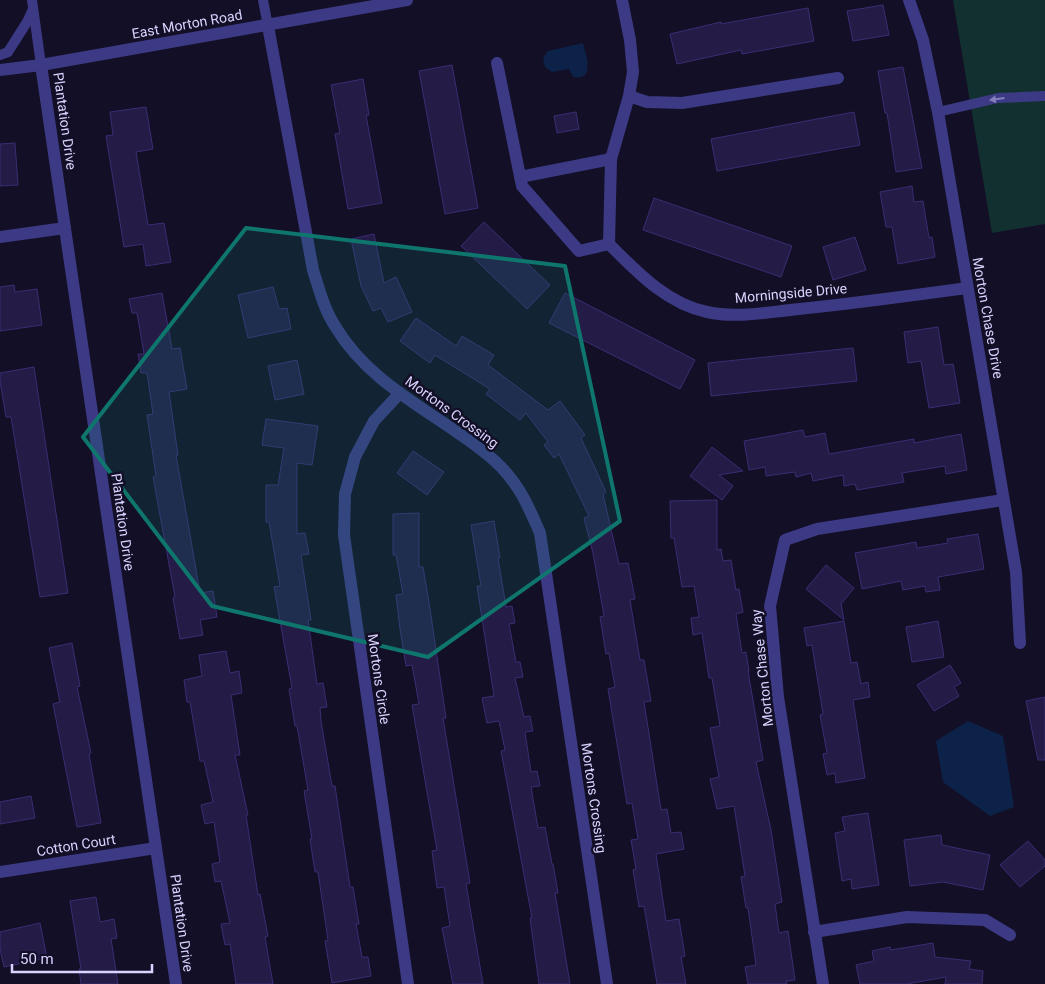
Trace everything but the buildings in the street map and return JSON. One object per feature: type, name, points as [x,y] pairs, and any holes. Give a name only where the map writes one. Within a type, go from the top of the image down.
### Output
[{"type":"street","name":"East Morton Road","points":[[0,70],[41,65],[268,26],[407,0]]},
{"type":"street","points":[[497,63],[522,186],[579,251],[609,244],[611,159],[629,96],[633,72],[630,40],[622,0]]},
{"type":"street","name":"Morton Chase Drive","points":[[909,0],[923,40],[938,112],[1016,572],[1020,643]]},
{"type":"street","name":"Mortons Crossing","points":[[268,26],[313,270],[321,297],[334,326],[353,352],[372,372],[481,449],[502,467],[525,498],[540,533],[607,984]]},
{"type":"street","name":"Plantation Drive","points":[[41,65],[176,984]]},
{"type":"street","points":[[629,96],[647,102],[682,103],[838,78]]},
{"type":"street","points":[[520,177],[611,159]]},
{"type":"street","points":[[0,237],[65,228]]},
{"type":"street","name":"Morningside Drive","points":[[609,244],[640,275],[662,292],[680,303],[707,312],[742,315],[834,306],[967,288]]},
{"type":"street","name":"Mortons Circle","points":[[400,393],[374,421],[355,457],[345,494],[344,535],[408,984]]},
{"type":"street","name":"Morton Chase Way","points":[[823,984],[778,697],[770,606],[785,540],[817,529],[1003,500]]},
{"type":"street","name":"Cotton Court","points":[[0,872],[156,848]]},
{"type":"street","points":[[814,932],[907,916],[985,920],[1010,936]]},
{"type":"lane","points":[[264,0],[268,26]]},
{"type":"lane","points":[[0,55],[8,52],[28,22],[33,5]]},
{"type":"lane","points":[[33,5],[41,65]]},
{"type":"lane","points":[[938,112],[998,98],[1045,96]]},
{"type":"highlighted area","points":[[246,228],[565,266],[620,521],[428,657],[212,606],[83,437]]},
{"type":"green space","points":[[953,0],[1045,0],[1045,224],[992,233]]},
{"type":"water","points":[[583,43],[588,66],[585,75],[573,77],[569,69],[552,72],[545,67],[543,58],[548,51]]},
{"type":"water","points":[[968,721],[1003,736],[1014,807],[990,816],[943,782],[936,741]]}]
